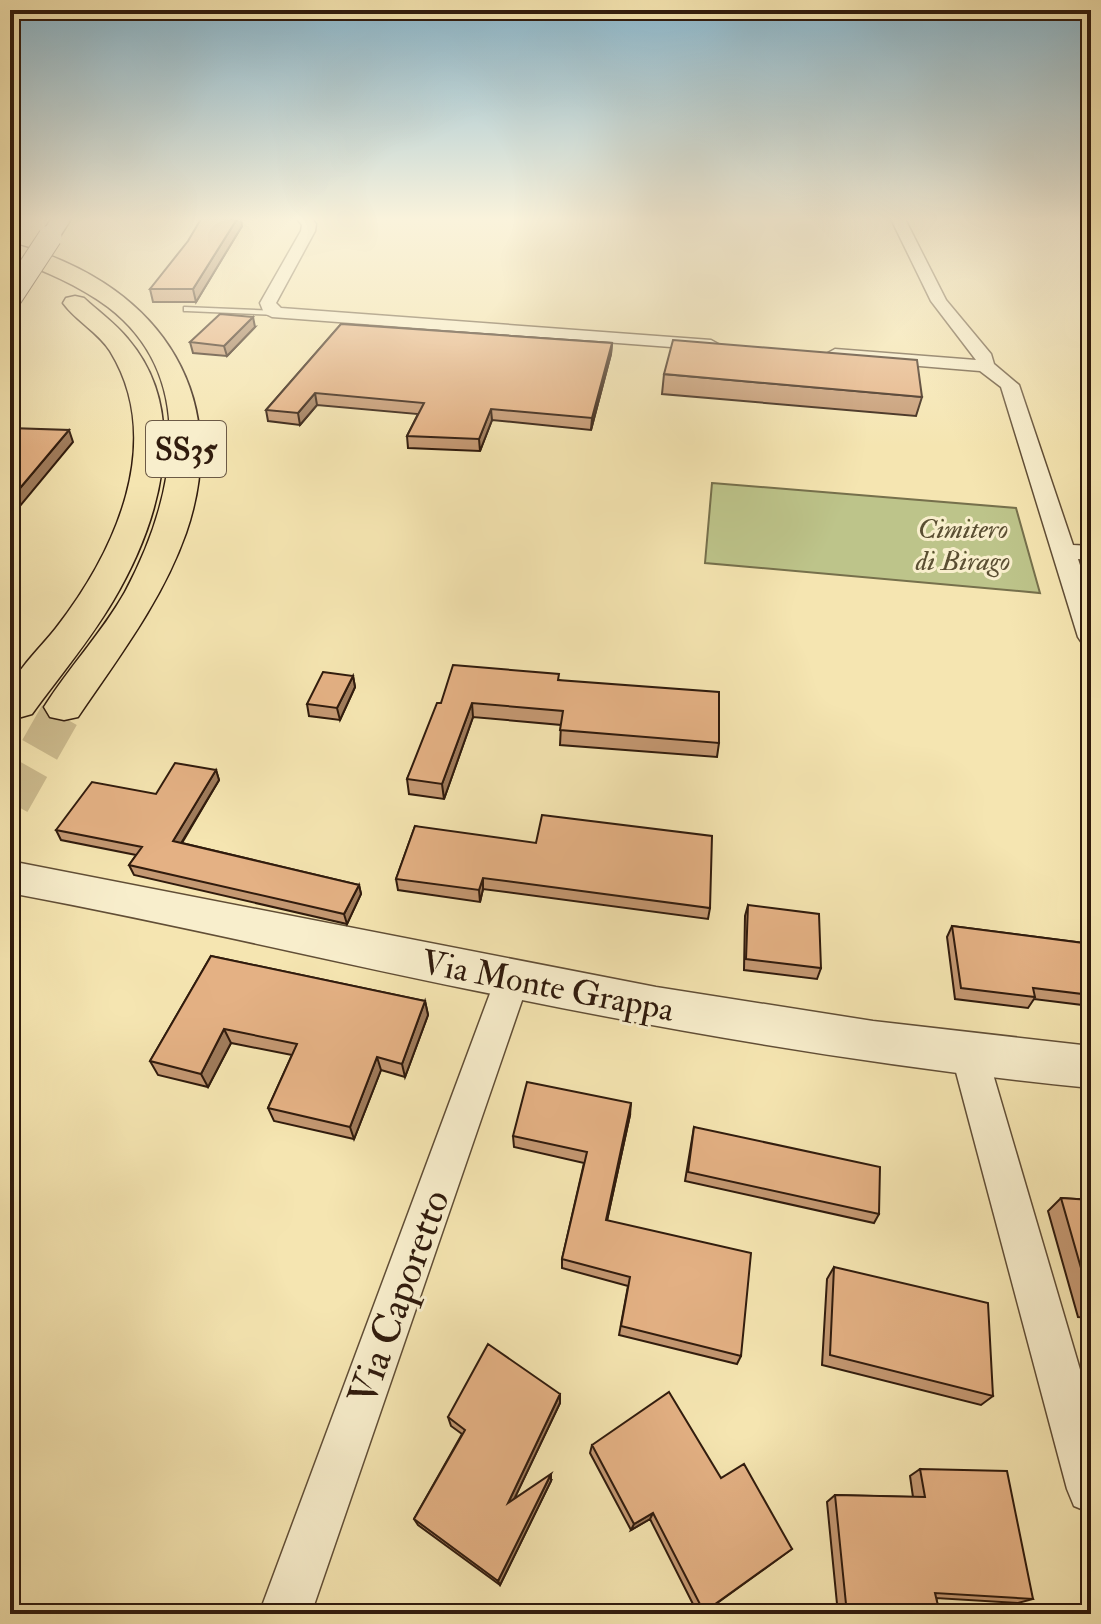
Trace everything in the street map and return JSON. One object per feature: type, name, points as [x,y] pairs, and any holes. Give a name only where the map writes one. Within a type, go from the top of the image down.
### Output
[{"type":"highway","name":"SS35","points":[[18,705],[96,600],[140,509],[149,458],[148,417],[139,380],[119,344],[66,295]]},
{"type":"highway","name":"SS35","points":[[64,707],[142,592],[164,544],[186,455],[186,415],[177,380],[144,326],[123,305],[107,295]]},
{"type":"street","points":[[273,295],[268,303],[270,309],[278,313],[728,347]]},
{"type":"street","points":[[936,295],[985,358],[985,366]]},
{"type":"street","points":[[821,353],[985,366],[1010,385],[1091,637]]},
{"type":"street","points":[[1063,551],[1091,553]]},
{"type":"street","name":"Via Monte Grappa","points":[[10,877],[512,980],[736,1021],[970,1057],[1091,1067]]},
{"type":"street","name":"Via Caporetto","points":[[285,1614],[512,980]]},
{"type":"street","points":[[970,1057],[1091,1489]]},
{"type":"lane","points":[[187,309],[278,313]]},
{"type":"green space","name":"Cimitero di Birago","points":[[712,483],[1016,508],[1040,593],[705,563]]},
{"type":"building","points":[[220,314],[253,317],[224,346],[190,342]]},
{"type":"building","points":[[341,324],[612,343],[592,418],[491,409],[479,439],[407,436],[424,403],[315,393],[298,413],[266,410]]},
{"type":"building","points":[[673,340],[917,360],[922,397],[664,374]]},
{"type":"building","points":[[10,423],[15,423],[11,428],[69,430],[10,500]]},
{"type":"building","points":[[453,665],[559,674],[558,680],[719,692],[719,743],[560,730],[563,711],[472,703],[442,784],[407,779],[437,703],[441,703]]},
{"type":"building","points":[[323,672],[353,676],[337,708],[307,704]]},
{"type":"building","points":[[175,763],[216,770],[173,841],[359,885],[344,914],[129,865],[142,847],[56,830],[92,782],[156,794]]},
{"type":"building","points":[[542,815],[712,836],[710,908],[483,878],[479,890],[396,879],[415,826],[536,843]]},
{"type":"building","points":[[748,905],[819,914],[821,968],[746,959]]},
{"type":"building","points":[[952,926],[1091,944],[1091,995],[1033,988],[1035,997],[961,988]]},
{"type":"building","points":[[211,956],[425,1001],[402,1064],[377,1057],[350,1127],[268,1108],[297,1044],[224,1029],[201,1074],[150,1061]]},
{"type":"building","points":[[527,1082],[631,1103],[606,1220],[751,1253],[741,1356],[621,1326],[630,1277],[562,1259],[587,1152],[513,1136]]},
{"type":"building","points":[[694,1127],[880,1167],[879,1214],[688,1172]]},
{"type":"building","points":[[1061,1198],[1091,1200],[1091,1303]]},
{"type":"building","points":[[834,1267],[988,1303],[993,1396],[830,1355]]},
{"type":"building","points":[[488,1344],[560,1394],[508,1503],[551,1474],[498,1581],[414,1519],[465,1430],[448,1417]]},
{"type":"building","points":[[669,1392],[721,1478],[744,1464],[792,1549],[704,1612],[653,1513],[634,1524],[592,1445]]},
{"type":"building","points":[[920,1469],[1007,1471],[1033,1599],[935,1593],[940,1614],[847,1614],[835,1495],[925,1497]]},
{"type":"tunnel","points":[[10,802],[64,707]]}]
